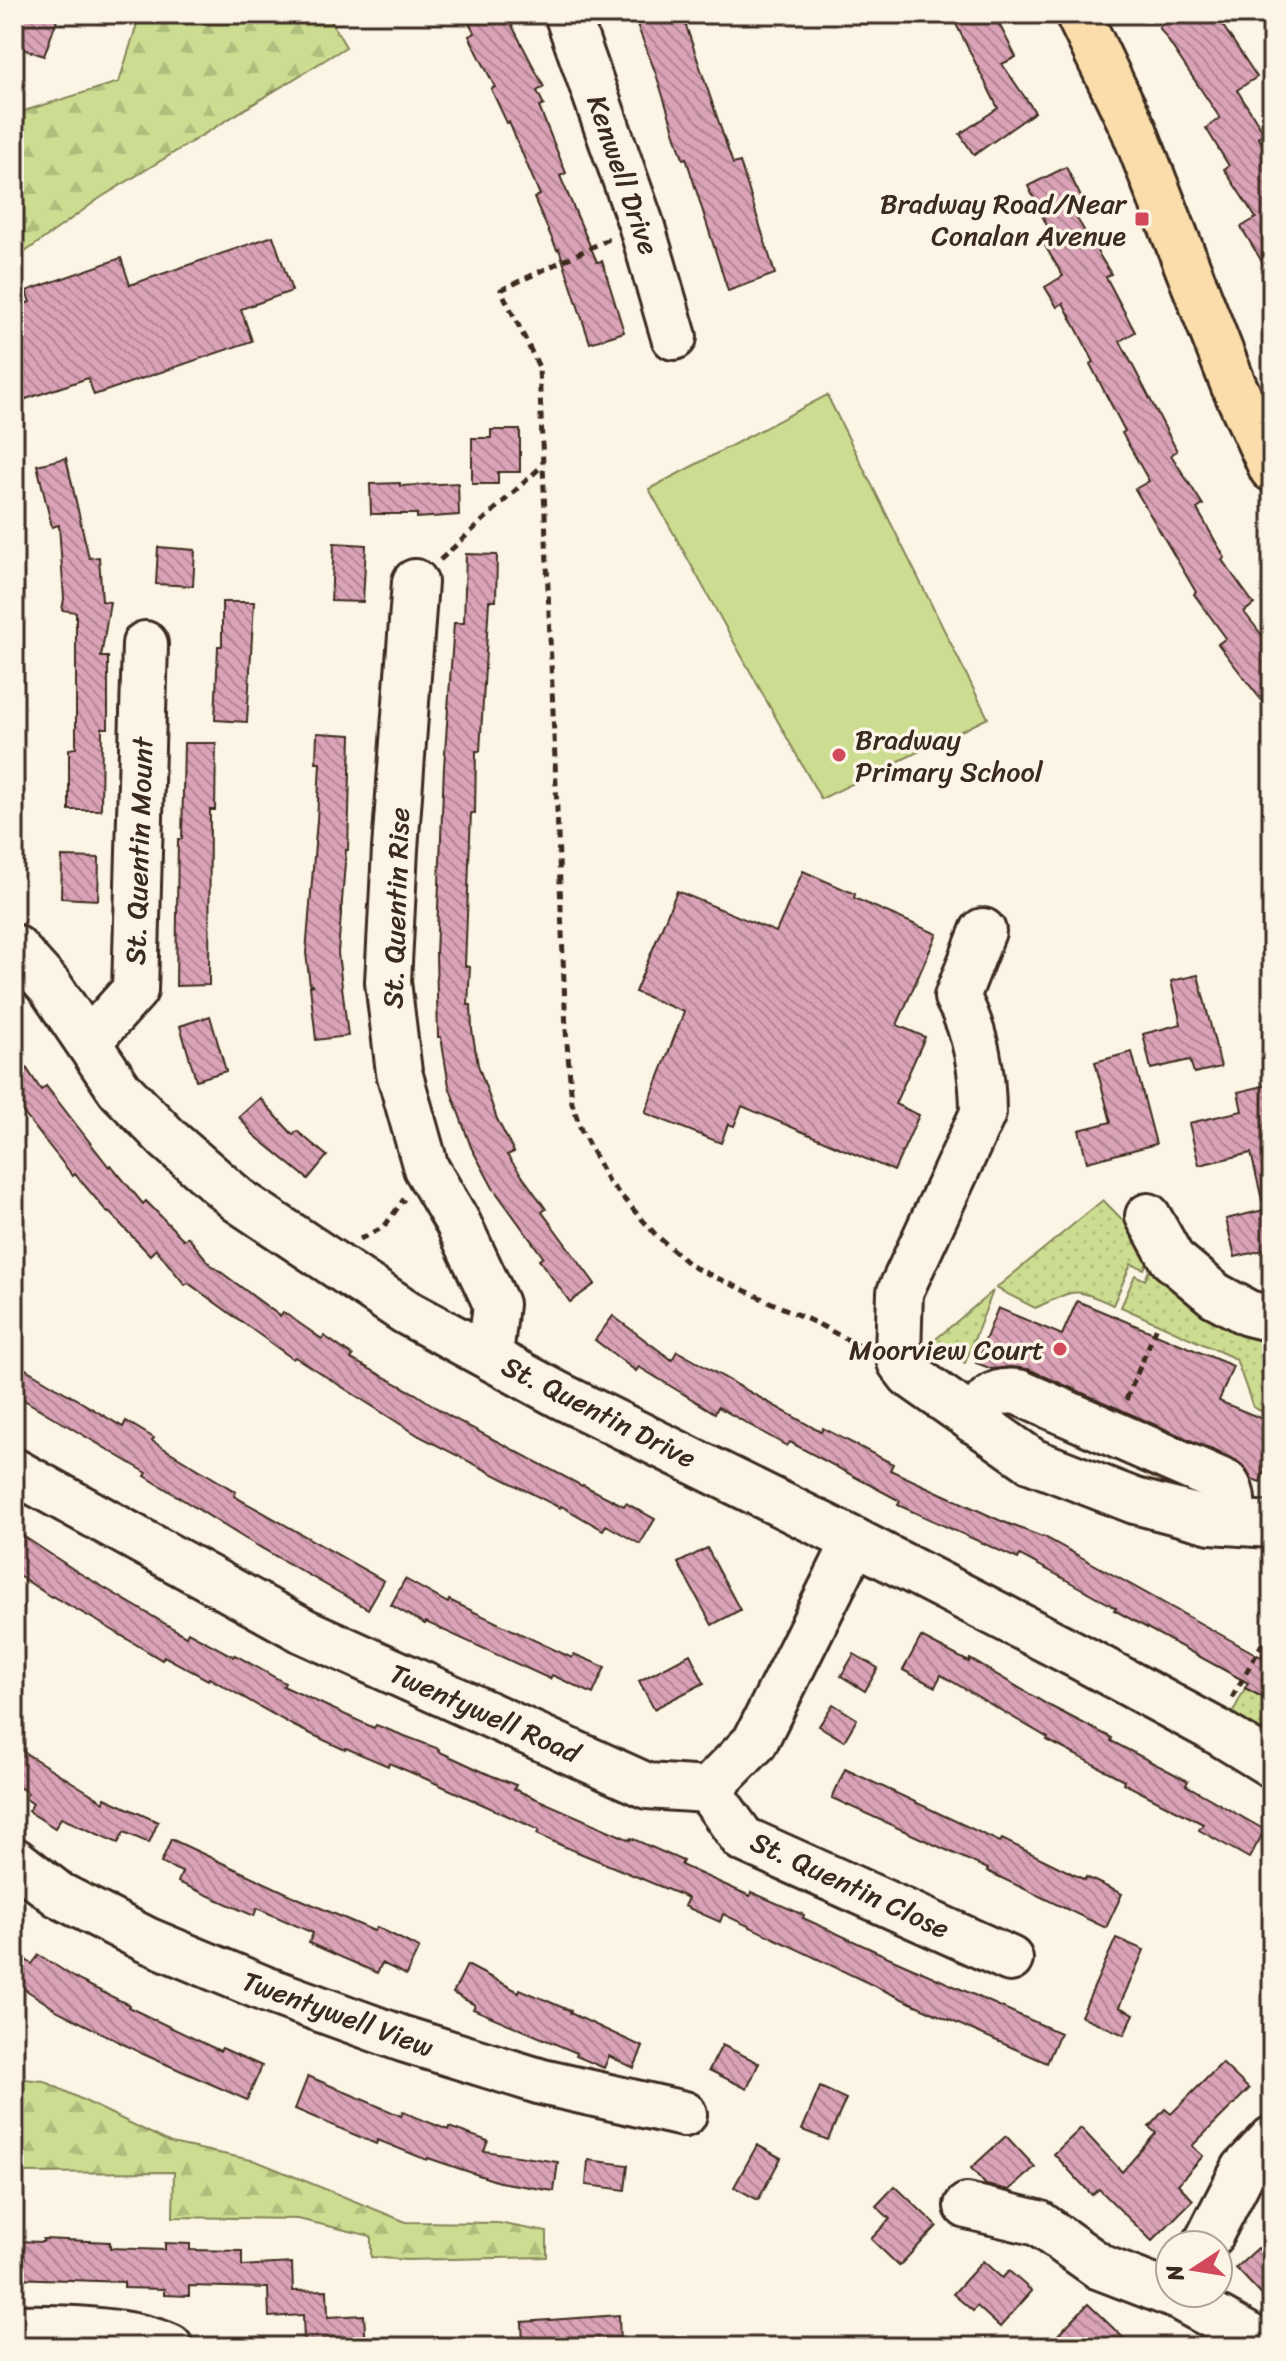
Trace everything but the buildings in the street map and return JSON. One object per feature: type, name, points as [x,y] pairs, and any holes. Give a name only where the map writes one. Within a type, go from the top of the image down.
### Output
[{"type":"main road","points":[[1078,14],[1134,130],[1233,384],[1272,469]]},
{"type":"street","name":"Kenwell Drive","points":[[567,14],[641,224],[674,337]]},
{"type":"street","name":"St. Quentin Rise","points":[[415,582],[388,982],[399,1072],[426,1168],[458,1223],[496,1304],[490,1356]]},
{"type":"street","name":"St. Quentin Mount","points":[[89,1041],[135,990],[145,644]]},
{"type":"street","points":[[983,931],[957,997],[965,1011],[983,1082],[983,1113],[900,1292],[900,1362],[910,1375],[1032,1461],[1135,1501],[1211,1521],[1251,1524]]},
{"type":"street","name":"St. Quentin Drive","points":[[14,947],[51,988],[120,1090],[169,1140],[238,1200],[406,1312],[559,1395],[855,1541],[1215,1730],[1272,1765]]},
{"type":"street","points":[[1148,1216],[1172,1259],[1193,1277],[1215,1295],[1248,1313],[1272,1319]]},
{"type":"street","points":[[974,1421],[993,1395],[1004,1390],[1018,1392],[1226,1483],[1233,1501],[1251,1524]]},
{"type":"street","name":"Twentywell Road","points":[[14,1471],[304,1631],[647,1786],[708,1790]]},
{"type":"street","points":[[708,1790],[755,1742],[855,1541]]},
{"type":"street","name":"St. Quentin Close","points":[[708,1790],[743,1839],[1010,1959]]},
{"type":"street","name":"Twentywell View","points":[[14,1860],[59,1895],[122,1927],[265,1989],[403,2039],[542,2082],[684,2114]]},
{"type":"street","points":[[1213,2229],[1244,2169],[1272,2139]]},
{"type":"street","points":[[967,2206],[1038,2223],[1100,2267],[1154,2286]]},
{"type":"street","points":[[1204,2309],[1269,2347]]},
{"type":"street","points":[[14,2328],[66,2327],[156,2341],[170,2347]]},
{"type":"path","points":[[641,224],[501,290],[539,367],[566,1031],[572,1103],[581,1130],[608,1181],[655,1234],[691,1266],[818,1324],[892,1364],[900,1362]]},
{"type":"path","points":[[415,582],[543,465]]},
{"type":"path","points":[[323,1257],[384,1227],[426,1168]]},
{"type":"path","points":[[1129,1393],[1158,1324]]},
{"type":"path","points":[[1215,1730],[1272,1626]]},
{"type":"green space","points":[[140,14],[327,14],[346,47],[100,198],[14,260],[14,114],[119,82]]},
{"type":"green space","points":[[827,395],[988,718],[821,799],[649,489]]},
{"type":"green space","points":[[1103,1200],[1153,1251],[1144,1269],[1131,1264],[1113,1305],[1089,1295],[1074,1293],[1035,1308],[996,1288]]},
{"type":"green space","points":[[1156,1254],[1272,1328],[1272,1417],[1253,1407],[1236,1359],[1121,1307],[1135,1275],[1145,1280]]},
{"type":"green space","points":[[993,1291],[965,1363],[931,1343]]},
{"type":"green space","points":[[1245,1688],[1272,1702],[1272,1735],[1232,1714]]},
{"type":"green space","points":[[14,2078],[44,2081],[171,2143],[256,2161],[406,2222],[498,2223],[547,2232],[547,2257],[406,2260],[371,2257],[371,2236],[298,2219],[173,2217],[174,2172],[14,2173]]},
{"type":"place","name":"Bradway Road/Near Conalan Avenue","points":[[1142,219]]},
{"type":"place","name":"Bradway Primary School","points":[[839,755]]},
{"type":"place","name":"Moorview Court","points":[[1060,1349]]}]
